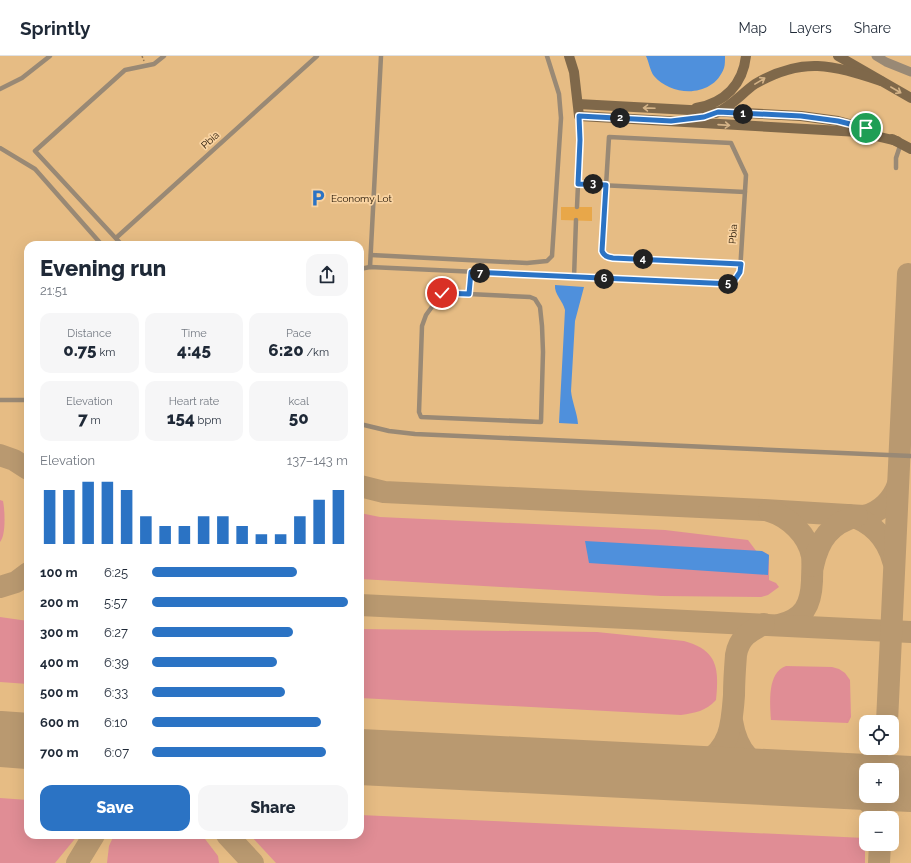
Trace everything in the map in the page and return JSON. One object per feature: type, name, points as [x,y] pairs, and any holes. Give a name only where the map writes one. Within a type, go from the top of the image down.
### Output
[{"type":"street","points":[[569,56],[574,72],[579,116],[859,132],[899,142]]},
{"type":"street","points":[[688,110],[713,103],[734,87],[743,72],[746,56]]},
{"type":"street","points":[[838,56],[911,98]]},
{"type":"street","points":[[876,56],[886,62],[911,72]]},
{"type":"street","points":[[671,121],[698,118],[718,112],[726,108],[754,84],[768,76],[796,65],[818,64],[837,66],[881,81]]},
{"type":"street","points":[[578,104],[801,116],[838,121],[866,128],[899,142],[911,149]]},
{"type":"lane","points":[[0,88],[22,78],[50,56]]},
{"type":"lane","points":[[119,241],[35,151],[125,70],[154,64],[164,56]]},
{"type":"lane","name":"Pbia","points":[[116,238],[317,56]]},
{"type":"lane","points":[[370,267],[380,56]]},
{"type":"lane","points":[[371,255],[528,263],[547,261],[552,256],[561,118],[559,94],[548,56]]},
{"type":"lane","points":[[577,207],[580,140],[579,116]]},
{"type":"lane","name":"Pbia","points":[[364,268],[370,267],[574,278],[732,284],[740,272],[746,175],[731,143],[609,137],[606,185]]},
{"type":"lane","points":[[896,168],[899,142]]},
{"type":"lane","points":[[0,148],[35,169],[98,241]]},
{"type":"lane","points":[[578,184],[745,192]]},
{"type":"lane","points":[[606,185],[602,251],[604,255],[608,257],[741,264]]},
{"type":"lane","points":[[574,278],[576,220]]},
{"type":"lane","points":[[469,294],[471,272]]},
{"type":"lane","points":[[442,293],[469,294],[530,297],[538,303],[540,307],[542,326],[543,352],[541,422],[421,417],[419,412],[422,326],[426,315],[442,293]]},
{"type":"lane","points":[[0,400],[24,400]]},
{"type":"lane","points":[[364,425],[389,431],[415,434],[911,456]]},
{"type":"shaded area","points":[[0,56],[911,56],[911,863],[0,863]]},
{"type":"shaded area","points":[[0,500],[3,501],[5,517],[2,539],[0,542]]},
{"type":"shaded area","points":[[364,514],[380,517],[665,530],[748,540],[757,552],[762,551],[769,555],[769,580],[776,583],[779,587],[768,595],[761,597],[661,596],[364,579]]},
{"type":"shaded area","points":[[0,617],[24,620],[24,684],[0,682]]},
{"type":"shaded area","points":[[364,629],[597,632],[684,641],[695,645],[710,655],[716,670],[717,689],[716,700],[708,707],[700,711],[681,715],[364,698]]},
{"type":"shaded area","points":[[786,666],[832,667],[845,673],[850,680],[851,717],[848,723],[771,720],[770,697],[773,681],[780,670]]},
{"type":"shaded area","points":[[0,798],[24,800],[24,839],[75,839],[55,863],[0,863]]},
{"type":"shaded area","points":[[364,815],[859,838],[859,851],[865,851],[865,863],[276,863],[254,839],[364,839]]},
{"type":"shaded area","points":[[112,839],[205,839],[218,856],[219,863],[107,863],[109,846]]},
{"type":"water","points":[[646,56],[725,56],[725,64],[719,78],[711,85],[692,91],[681,91],[662,83],[654,76],[651,72]]},
{"type":"water","points":[[555,285],[584,287],[575,321],[571,391],[578,424],[559,423],[565,310],[556,291]]},
{"type":"water","points":[[585,541],[762,551],[769,555],[768,575],[589,563]]},
{"type":"building","points":[[561,207],[592,207],[592,221],[561,220]]},
{"type":"taxiway","points":[[887,715],[908,274]]},
{"type":"taxiway","points":[[0,455],[14,460],[24,466]]},
{"type":"taxiway","points":[[364,487],[384,492],[864,516],[876,511],[886,504],[890,500],[898,484]]},
{"type":"taxiway","points":[[769,511],[790,522],[802,534],[810,548],[812,556],[812,581],[808,604],[795,619],[779,625]]},
{"type":"taxiway","points":[[848,515],[864,521],[877,532],[887,545],[893,561]]},
{"type":"taxiway","points":[[813,566],[822,540],[827,534],[840,523],[857,516]]},
{"type":"taxiway","points":[[0,587],[16,582],[24,576]]},
{"type":"taxiway","points":[[364,605],[911,632]]},
{"type":"taxiway","points":[[670,772],[691,768],[703,763],[712,757],[725,742],[731,725],[737,649],[742,639],[746,635],[764,624]]},
{"type":"taxiway","points":[[732,721],[738,743],[749,758],[764,769],[784,778]]},
{"type":"taxiway","points":[[0,738],[24,735]]},
{"type":"taxiway","points":[[825,779],[843,777],[858,772],[864,769],[876,755]]},
{"type":"taxiway","points":[[824,779],[856,792],[870,803],[875,811]]},
{"type":"taxiway","points":[[77,863],[92,839]]},
{"type":"taxiway","points":[[231,839],[253,863]]},
{"type":"taxiway","points":[[879,863],[880,851]]},
{"type":"runway","points":[[0,739],[24,741]]},
{"type":"runway","points":[[364,757],[859,782]]},
{"type":"runway","points":[[899,783],[911,784]]},
{"type":"place","name":"Economy Lot","points":[[318,198]]},
{"type":"route","points":[[442,293],[469,294],[471,272],[574,278],[732,284],[740,272],[741,264],[613,258],[604,255],[602,251],[606,185],[578,184],[580,140],[579,116],[671,121],[704,117],[718,112],[801,116],[838,121],[866,128]]}]
